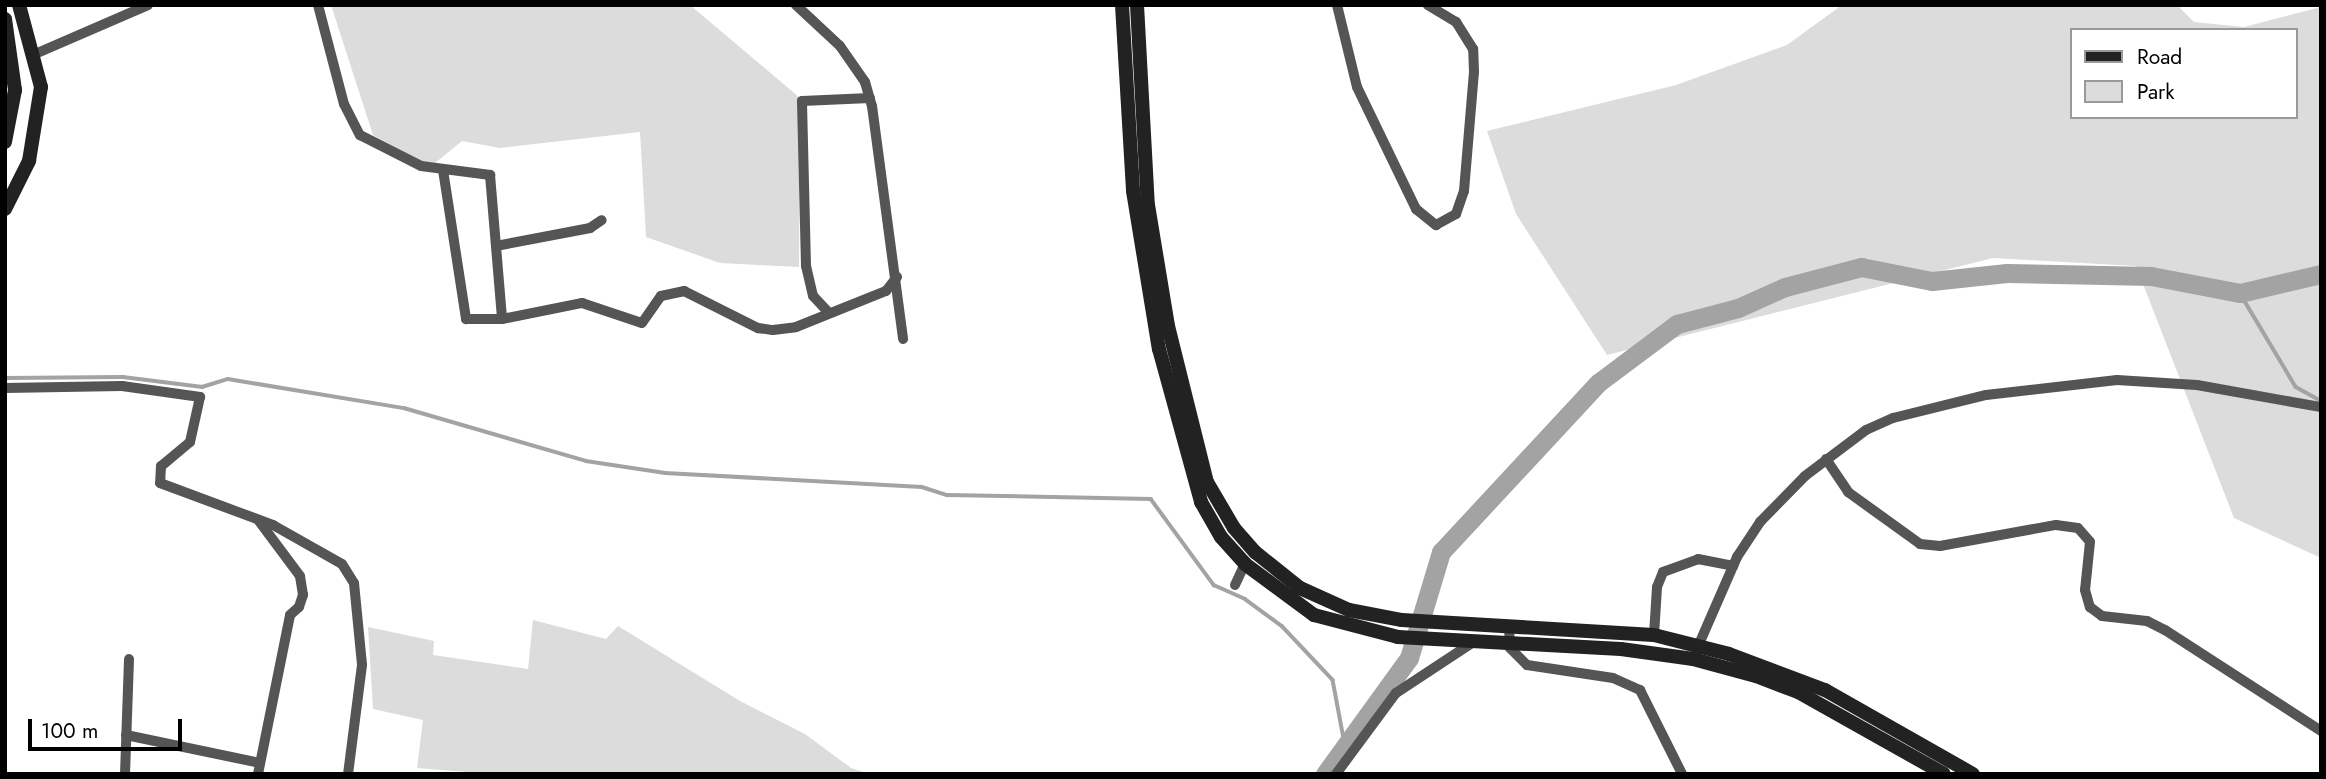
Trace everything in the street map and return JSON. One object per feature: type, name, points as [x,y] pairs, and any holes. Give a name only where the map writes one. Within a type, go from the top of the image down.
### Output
[{"type":"main road","points":[[5,209],[29,161],[39,125],[41,87],[35,54],[19,5]]},
{"type":"main road","points":[[1122,5],[1139,176],[1162,326],[1201,502],[1221,537],[1245,564],[1314,614],[1398,637],[1475,641],[1509,634],[1654,635],[1798,692],[1944,774]]},
{"type":"main road","points":[[1137,5],[1139,176]]},
{"type":"main road","points":[[5,19],[15,90],[5,142]]},
{"type":"main road","points":[[1162,326],[1207,482],[1234,528],[1255,552],[1300,588],[1349,610],[1402,620],[1445,623],[1509,634],[1695,652],[1802,679],[1973,774]]},
{"type":"street","points":[[35,54],[148,5]]},
{"type":"street","points":[[318,5],[344,104],[360,135],[421,166],[490,175],[502,319]]},
{"type":"street","points":[[1337,5],[1347,58],[1363,99],[1416,209],[1436,225],[1456,214],[1464,191],[1474,72],[1469,41],[1456,22],[1428,5]]},
{"type":"street","points":[[802,7],[856,64],[870,98],[897,277],[902,339]]},
{"type":"street","points":[[829,313],[813,296],[806,266],[802,101],[870,98]]},
{"type":"street","points":[[443,170],[461,310],[466,318],[502,319],[582,303],[642,323],[661,296],[684,291],[758,328],[796,327],[886,291],[897,277]]},
{"type":"street","points":[[496,246],[590,228],[602,220]]},
{"type":"street","points":[[1695,652],[1732,566],[1760,522],[1826,460],[1866,430],[1893,418],[1974,398],[2049,386],[2117,380],[2197,385],[2321,407]]},
{"type":"street","points":[[5,388],[122,386],[195,394],[202,403],[190,442],[161,466],[157,478],[177,492],[258,520],[342,564],[354,583],[362,665],[348,774]]},
{"type":"street","points":[[1826,460],[1847,492],[1920,544],[1940,547],[2056,525],[2078,528],[2090,542],[2084,590],[2090,607],[2102,617],[2147,621],[2165,630],[2321,731]]},
{"type":"street","points":[[126,735],[259,768],[290,615],[299,607],[303,584],[258,520]]},
{"type":"street","points":[[1654,635],[1657,587],[1663,572],[1698,559],[1732,566]]},
{"type":"street","points":[[1235,585],[1245,564]]},
{"type":"street","points":[[1509,634],[1513,653],[1527,666],[1613,678],[1640,690],[1682,774]]},
{"type":"street","points":[[1336,774],[1396,694],[1475,641]]},
{"type":"street","points":[[125,774],[129,659]]},
{"type":"green space","points":[[331,5],[690,5],[800,98],[799,267],[720,263],[646,237],[640,132],[500,148],[462,141],[435,163],[421,162],[373,135]]},
{"type":"green space","points":[[1842,5],[2177,5],[2194,22],[2244,27],[2321,7],[2321,558],[2234,518],[2136,266],[1993,258],[1607,355],[1516,214],[1487,131],[1676,85],[1787,45]]},
{"type":"green space","points":[[533,620],[606,639],[618,626],[740,701],[805,734],[851,768],[870,774],[492,774],[417,768],[423,720],[373,709],[368,627],[434,641],[433,655],[528,669]]},
{"type":"waterway","points":[[1325,774],[1409,658],[1441,552],[1598,383],[1677,324],[1738,308],[1785,287],[1861,267],[1932,281],[2007,273],[2151,276],[2240,293],[2321,274]]},
{"type":"waterway","points":[[2240,293],[2296,387],[2321,401]]},
{"type":"waterway","points":[[5,378],[123,377],[202,387],[228,379],[404,408],[586,461],[665,473],[922,487],[947,495],[1151,499],[1214,585],[1245,599],[1282,626],[1333,680],[1345,744]]}]
